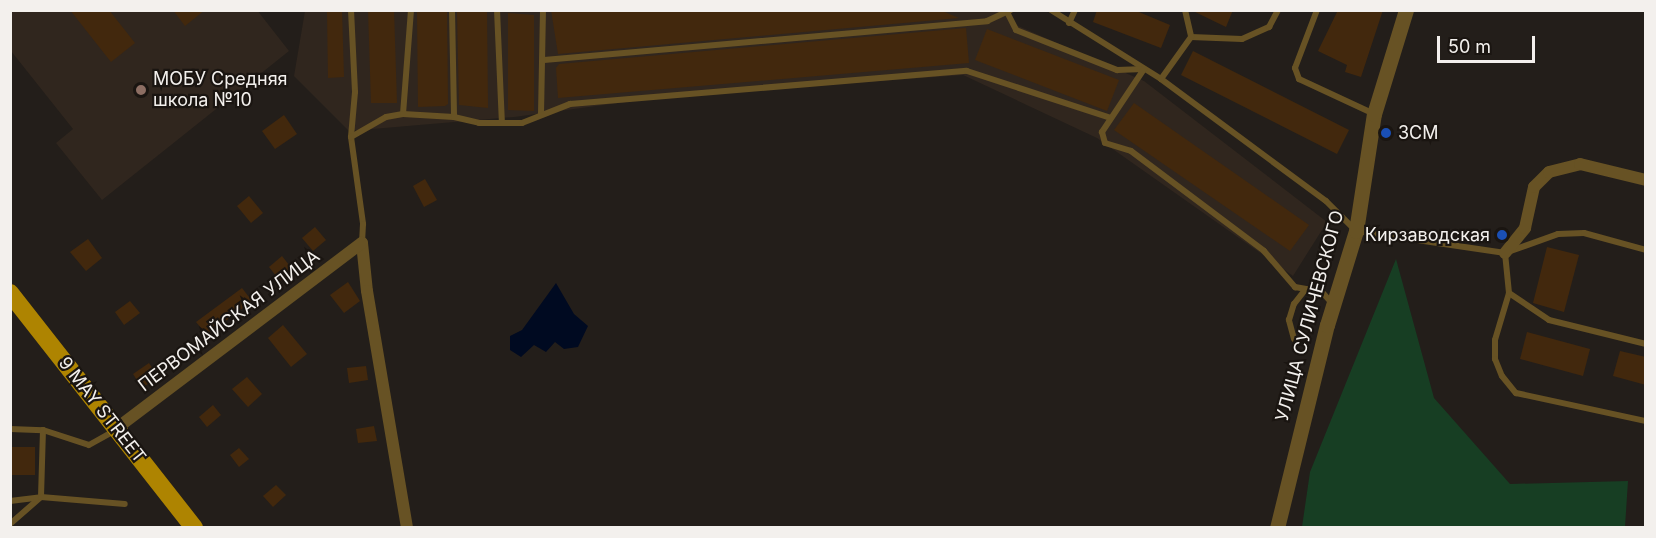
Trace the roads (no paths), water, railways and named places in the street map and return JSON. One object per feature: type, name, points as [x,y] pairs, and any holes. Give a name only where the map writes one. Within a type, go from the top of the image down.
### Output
[{"type":"main road","name":"9 MAY STREET","points":[[10,293],[194,528]]},
{"type":"street","name":"УЛИЦА СУЛИЧЕВСКОГО","points":[[1277,528],[1334,305],[1356,231],[1374,114],[1406,10]]},
{"type":"street","points":[[1505,253],[1525,228],[1534,187],[1549,172],[1580,164],[1646,180]]},
{"type":"street","name":"ПЕРВОМАЙСКАЯ УЛИЦА","points":[[117,428],[362,243]]},
{"type":"street","points":[[362,243],[367,291],[407,528]]},
{"type":"lane","points":[[351,10],[355,92],[351,137],[363,224],[362,243]]},
{"type":"lane","points":[[403,114],[411,10]]},
{"type":"lane","points":[[452,10],[454,117]]},
{"type":"lane","points":[[497,10],[502,123]]},
{"type":"lane","points":[[542,114],[543,10]]},
{"type":"lane","points":[[1051,10],[1161,79],[1326,201],[1356,231],[1505,253],[1558,234],[1584,233],[1646,250]]},
{"type":"lane","points":[[1069,23],[1075,10]]},
{"type":"lane","points":[[1161,79],[1191,37],[1185,10]]},
{"type":"lane","points":[[1191,37],[1242,39],[1269,27],[1278,10]]},
{"type":"lane","points":[[1317,10],[1295,68],[1299,79],[1374,114]]},
{"type":"lane","points":[[544,60],[987,21],[1009,12],[1016,30],[1117,70],[1144,69]]},
{"type":"lane","points":[[1144,69],[1102,132],[1105,142],[1131,151],[1264,251],[1288,281],[1305,290],[1322,292],[1334,305]]},
{"type":"lane","points":[[351,137],[386,117],[403,114],[522,123],[570,104],[967,71],[1111,118]]},
{"type":"lane","points":[[1505,253],[1509,293],[1495,340],[1495,359],[1502,376],[1516,393],[1646,421]]},
{"type":"lane","points":[[1294,339],[1289,320],[1294,304],[1305,290]]},
{"type":"lane","points":[[1509,293],[1549,320],[1646,344]]},
{"type":"lane","points":[[10,429],[43,430],[89,445],[117,428]]},
{"type":"lane","points":[[10,524],[41,497],[43,430]]},
{"type":"lane","points":[[10,501],[41,497],[125,504]]},
{"type":"water","points":[[556,283],[574,314],[588,326],[578,347],[564,349],[555,342],[546,352],[534,345],[521,357],[510,350],[510,336],[522,330]]},
{"type":"place","name":"МОБУ Средняя школа №10","points":[[141,90]]},
{"type":"place","name":"ЗСМ","points":[[1386,133]]},
{"type":"place","name":"Кирзаводская","points":[[1502,235]]}]
